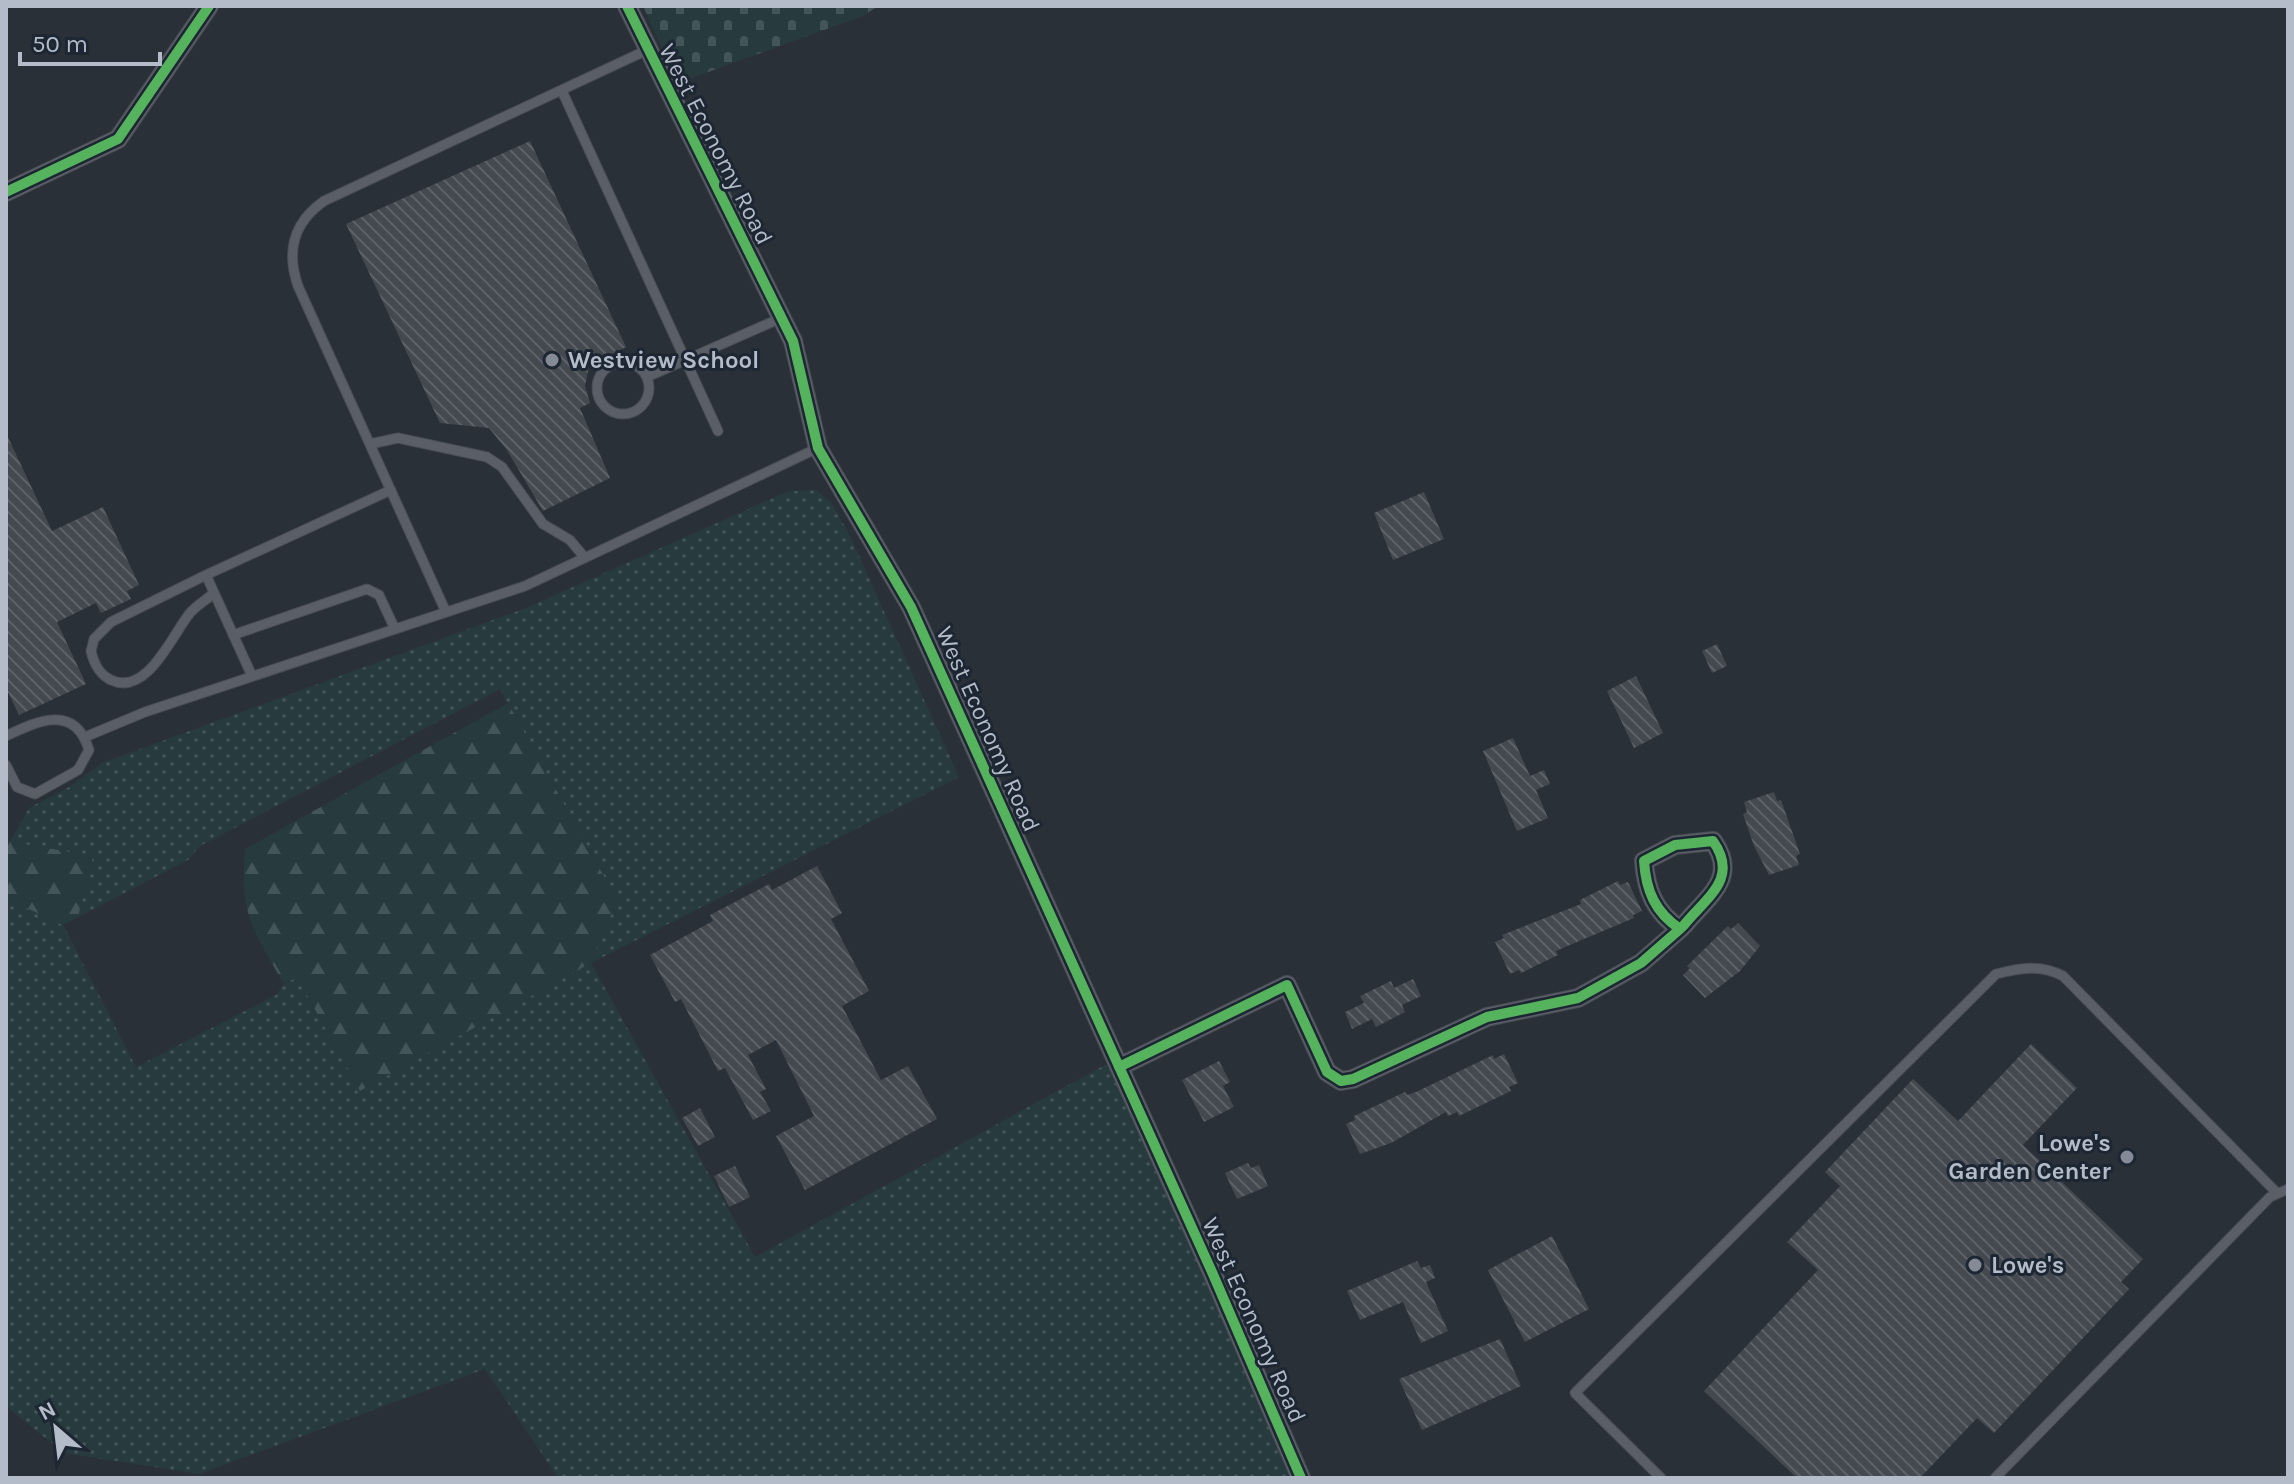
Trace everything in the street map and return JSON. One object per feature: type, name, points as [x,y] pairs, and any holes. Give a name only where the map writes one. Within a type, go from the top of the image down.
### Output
[{"type":"street","points":[[6,192],[118,139],[209,6]]},
{"type":"street","name":"West Economy Road","points":[[627,6],[793,341],[818,448],[911,607],[1301,1478]]},
{"type":"street","points":[[1119,1067],[1287,985],[1327,1072],[1341,1081],[1353,1079],[1487,1017],[1578,998],[1641,963],[1680,929],[1724,877],[1724,857],[1713,841],[1675,845],[1644,861],[1645,881],[1654,903],[1661,914],[1680,929]]},
{"type":"lane","points":[[446,612],[292,268],[290,253],[309,212],[324,201],[647,50]]},
{"type":"lane","points":[[562,91],[718,431]]},
{"type":"lane","points":[[647,377],[781,318]]},
{"type":"lane","points":[[635,364],[647,377],[646,402],[632,413],[607,409],[597,395],[598,378],[610,365],[635,364]]},
{"type":"lane","points":[[370,444],[398,438],[487,457],[502,467],[543,524],[570,540],[585,558]]},
{"type":"lane","points":[[85,737],[145,712],[525,586],[818,448]]},
{"type":"lane","points":[[214,593],[192,611],[145,675],[131,683],[117,683],[99,672],[91,651],[101,629],[206,575],[391,490]]},
{"type":"lane","points":[[206,575],[252,676]]},
{"type":"lane","points":[[233,635],[367,589],[379,595],[395,629]]},
{"type":"lane","points":[[6,736],[36,722],[65,721],[78,727],[89,750],[78,770],[35,794],[17,787],[6,765]]},
{"type":"lane","points":[[1661,1478],[1575,1393],[1996,974],[2027,966],[2051,970],[2063,976],[2277,1193]]},
{"type":"lane","points":[[1995,1478],[2277,1193],[2288,1189]]},
{"type":"green space","points":[[643,6],[878,6],[863,16],[678,83]]},
{"type":"green space","points":[[817,490],[831,502],[850,536],[959,777],[591,963],[755,1257],[1116,1059],[1300,1478],[558,1478],[485,1369],[199,1474],[64,1453],[6,1406],[6,908],[16,903],[63,925],[136,1067],[276,995],[284,984],[297,977],[360,1090],[617,900],[500,689],[200,846],[188,860],[78,917],[93,856],[10,842],[29,808],[71,786],[102,763],[526,608],[789,491]]},
{"type":"green space","points":[[508,703],[617,900],[591,963],[360,1091],[297,977],[284,984],[256,934],[244,890],[245,849]]},
{"type":"green space","points":[[6,841],[93,856],[78,917],[63,925],[16,903],[6,908]]},
{"type":"building","points":[[530,141],[626,347],[589,366],[585,386],[590,403],[580,408],[610,478],[543,511],[507,450],[489,428],[440,423],[346,224]]},
{"type":"building","points":[[6,433],[52,531],[103,507],[139,585],[127,591],[131,599],[101,613],[96,603],[57,622],[86,684],[19,715],[6,688]]},
{"type":"building","points":[[1424,492],[1444,539],[1393,560],[1374,513]]},
{"type":"building","points":[[1717,644],[1727,666],[1712,673],[1702,651]]},
{"type":"building","points":[[1636,676],[1663,733],[1634,748],[1607,691]]},
{"type":"building","points":[[1513,738],[1530,776],[1544,770],[1550,784],[1536,790],[1548,818],[1517,831],[1483,751]]},
{"type":"building","points":[[1774,792],[1777,801],[1781,800],[1800,854],[1796,856],[1799,865],[1769,875],[1754,846],[1743,814],[1747,812],[1744,802]]},
{"type":"building","points":[[817,866],[842,913],[831,919],[869,991],[842,1006],[881,1080],[908,1066],[937,1119],[805,1190],[776,1136],[814,1116],[776,1040],[748,1055],[766,1089],[760,1092],[771,1111],[753,1120],[725,1068],[718,1071],[681,999],[675,1002],[650,955],[713,921],[710,915],[769,884],[772,890]]},
{"type":"building","points":[[1618,881],[1620,885],[1628,882],[1642,911],[1633,915],[1634,918],[1556,951],[1558,955],[1521,973],[1519,970],[1510,974],[1495,942],[1504,938],[1502,935],[1581,904],[1580,900]]},
{"type":"building","points":[[1738,923],[1760,946],[1740,971],[1705,998],[1683,975],[1690,968],[1687,966],[1728,926],[1731,929]]},
{"type":"building","points":[[1413,979],[1421,996],[1402,1005],[1405,1012],[1376,1027],[1372,1019],[1352,1029],[1345,1012],[1364,1003],[1360,996],[1391,981],[1394,988]]},
{"type":"building","name":"Lowe's","points":[[2031,1044],[2077,1088],[2023,1145],[2143,1259],[2121,1282],[2129,1289],[1994,1433],[1977,1418],[1920,1478],[1797,1478],[1704,1391],[1818,1270],[1787,1242],[1840,1186],[1825,1172],[1913,1079],[1958,1121]]},
{"type":"building","points":[[1504,1054],[1518,1083],[1509,1087],[1511,1091],[1459,1116],[1457,1112],[1448,1116],[1446,1112],[1391,1143],[1360,1154],[1346,1124],[1355,1120],[1354,1116],[1405,1092],[1407,1095],[1416,1092],[1493,1055],[1494,1059]]},
{"type":"building","points":[[1219,1061],[1230,1082],[1223,1086],[1234,1107],[1204,1122],[1182,1080]]},
{"type":"building","points":[[700,1108],[715,1137],[698,1146],[682,1118]]},
{"type":"building","points":[[1248,1163],[1251,1168],[1259,1165],[1268,1186],[1237,1199],[1225,1173]]},
{"type":"building","points":[[735,1166],[750,1197],[729,1207],[714,1176]]},
{"type":"building","points":[[1552,1236],[1589,1309],[1525,1342],[1488,1270]]},
{"type":"building","points":[[1417,1261],[1421,1268],[1430,1265],[1435,1278],[1426,1282],[1448,1331],[1421,1343],[1403,1302],[1360,1320],[1347,1291]]},
{"type":"building","points":[[1500,1339],[1521,1386],[1422,1430],[1399,1379]]},
{"type":"cycle path","points":[[6,192],[118,139],[209,6]]},
{"type":"cycle path","points":[[627,6],[793,341],[818,448],[911,607],[1212,1272],[1301,1478]]},
{"type":"cycle path","points":[[1119,1067],[1287,985],[1327,1072],[1341,1081],[1353,1079],[1487,1017],[1578,998],[1641,963],[1680,929],[1711,895],[1722,876],[1723,866],[1713,841],[1675,845],[1644,861],[1653,900],[1680,929]]},
{"type":"place","name":"Westview School","points":[[552,360]]},
{"type":"place","name":"Lowe's Garden Center","points":[[2127,1157]]},
{"type":"place","name":"Lowe's","points":[[1975,1265]]}]
